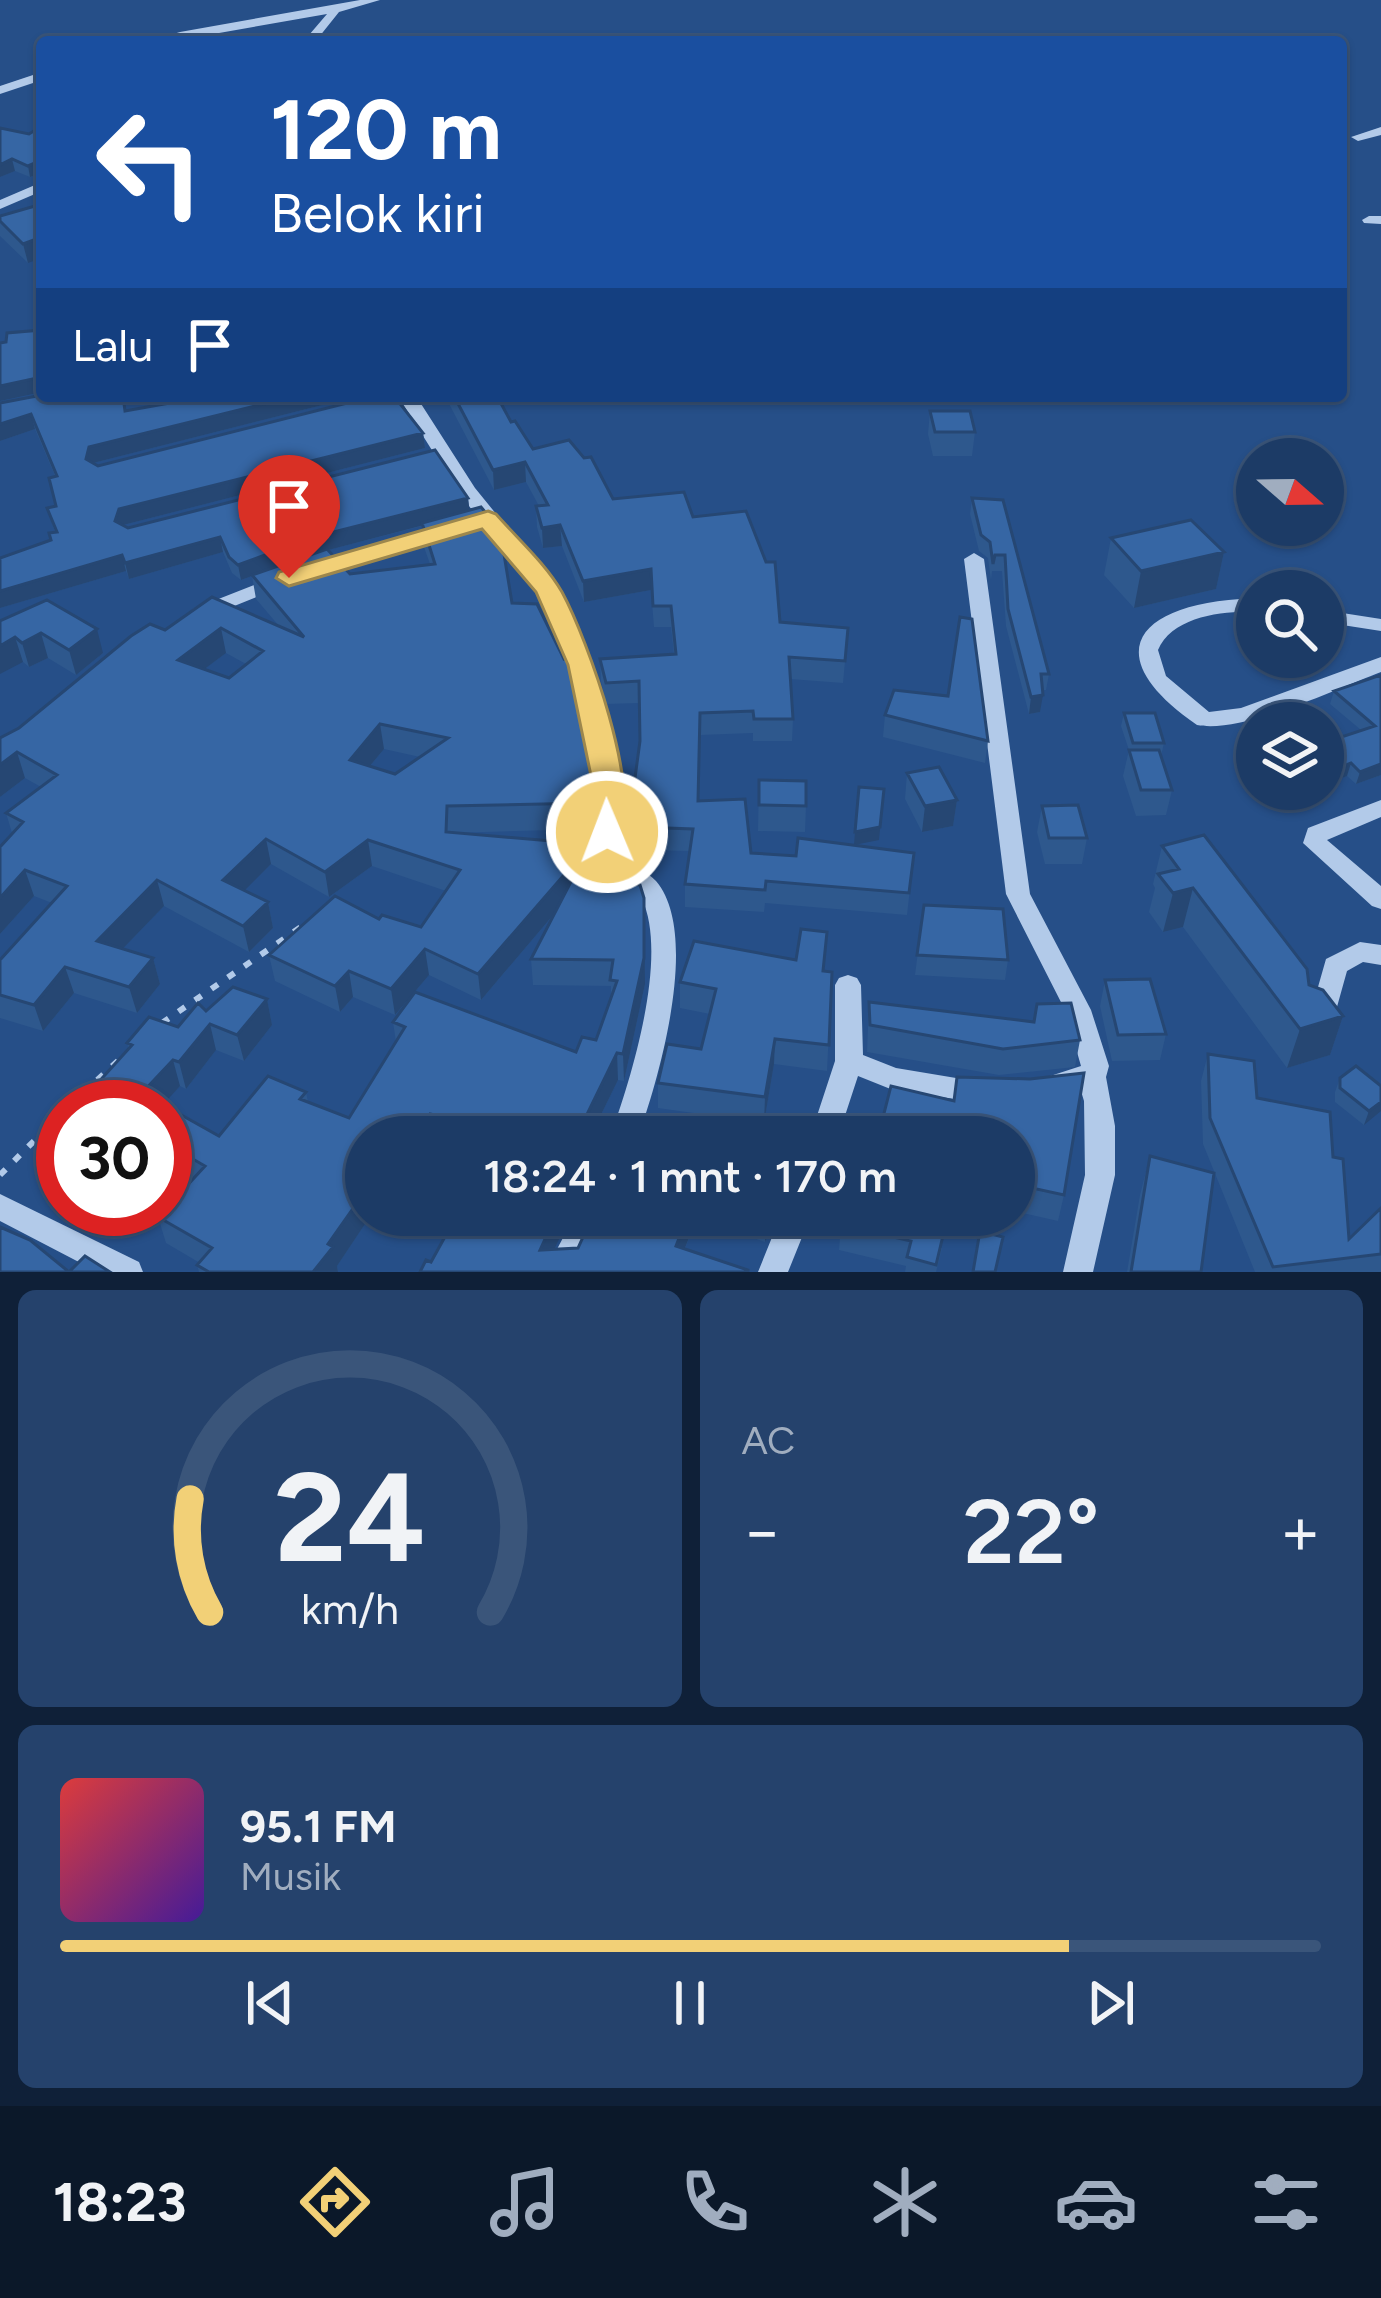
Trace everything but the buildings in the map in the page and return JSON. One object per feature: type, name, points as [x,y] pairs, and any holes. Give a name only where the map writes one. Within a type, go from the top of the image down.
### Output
[{"type":"street","points":[[177,36],[334,13],[374,0]]},
{"type":"street","points":[[314,36],[334,13]]},
{"type":"street","points":[[0,90],[36,78]]},
{"type":"street","points":[[1358,137],[1381,131]]},
{"type":"street","points":[[0,205],[36,189]]},
{"type":"street","points":[[409,402],[430,456],[548,590],[571,638],[594,710],[610,795],[605,858],[636,874],[653,896],[658,914],[659,995],[653,1042],[630,1116]]},
{"type":"street","points":[[176,625],[320,566],[488,519]]},
{"type":"street","points":[[974,560],[1018,894],[1078,1010],[1095,1066],[1092,1077],[1100,1102],[1104,1155],[1078,1272]]},
{"type":"street","points":[[1236,605],[1165,622],[1150,634],[1145,647],[1151,667],[1168,692],[1205,720],[1244,715],[1343,678]]},
{"type":"street","points":[[1344,619],[1381,625]]},
{"type":"street","points":[[1344,678],[1381,664]]},
{"type":"street","points":[[1381,808],[1316,834],[1315,843],[1381,900]]},
{"type":"street","points":[[1309,1015],[1326,1007],[1335,967],[1360,952],[1381,955]]},
{"type":"street","points":[[831,1116],[849,1060],[848,985]]},
{"type":"street","points":[[849,1060],[910,1082],[989,1093],[1080,1083],[1092,1077]]},
{"type":"street","points":[[0,1207],[128,1272]]},
{"type":"street","points":[[560,1272],[579,1236]]},
{"type":"street","points":[[773,1272],[788,1236]]},
{"type":"path","points":[[151,1032],[306,924]]},
{"type":"path","points":[[98,1080],[134,1047]]},
{"type":"path","points":[[0,1175],[36,1140]]},
{"type":"route","points":[[289,578],[488,519],[548,590],[582,665],[610,795],[607,832]]}]
